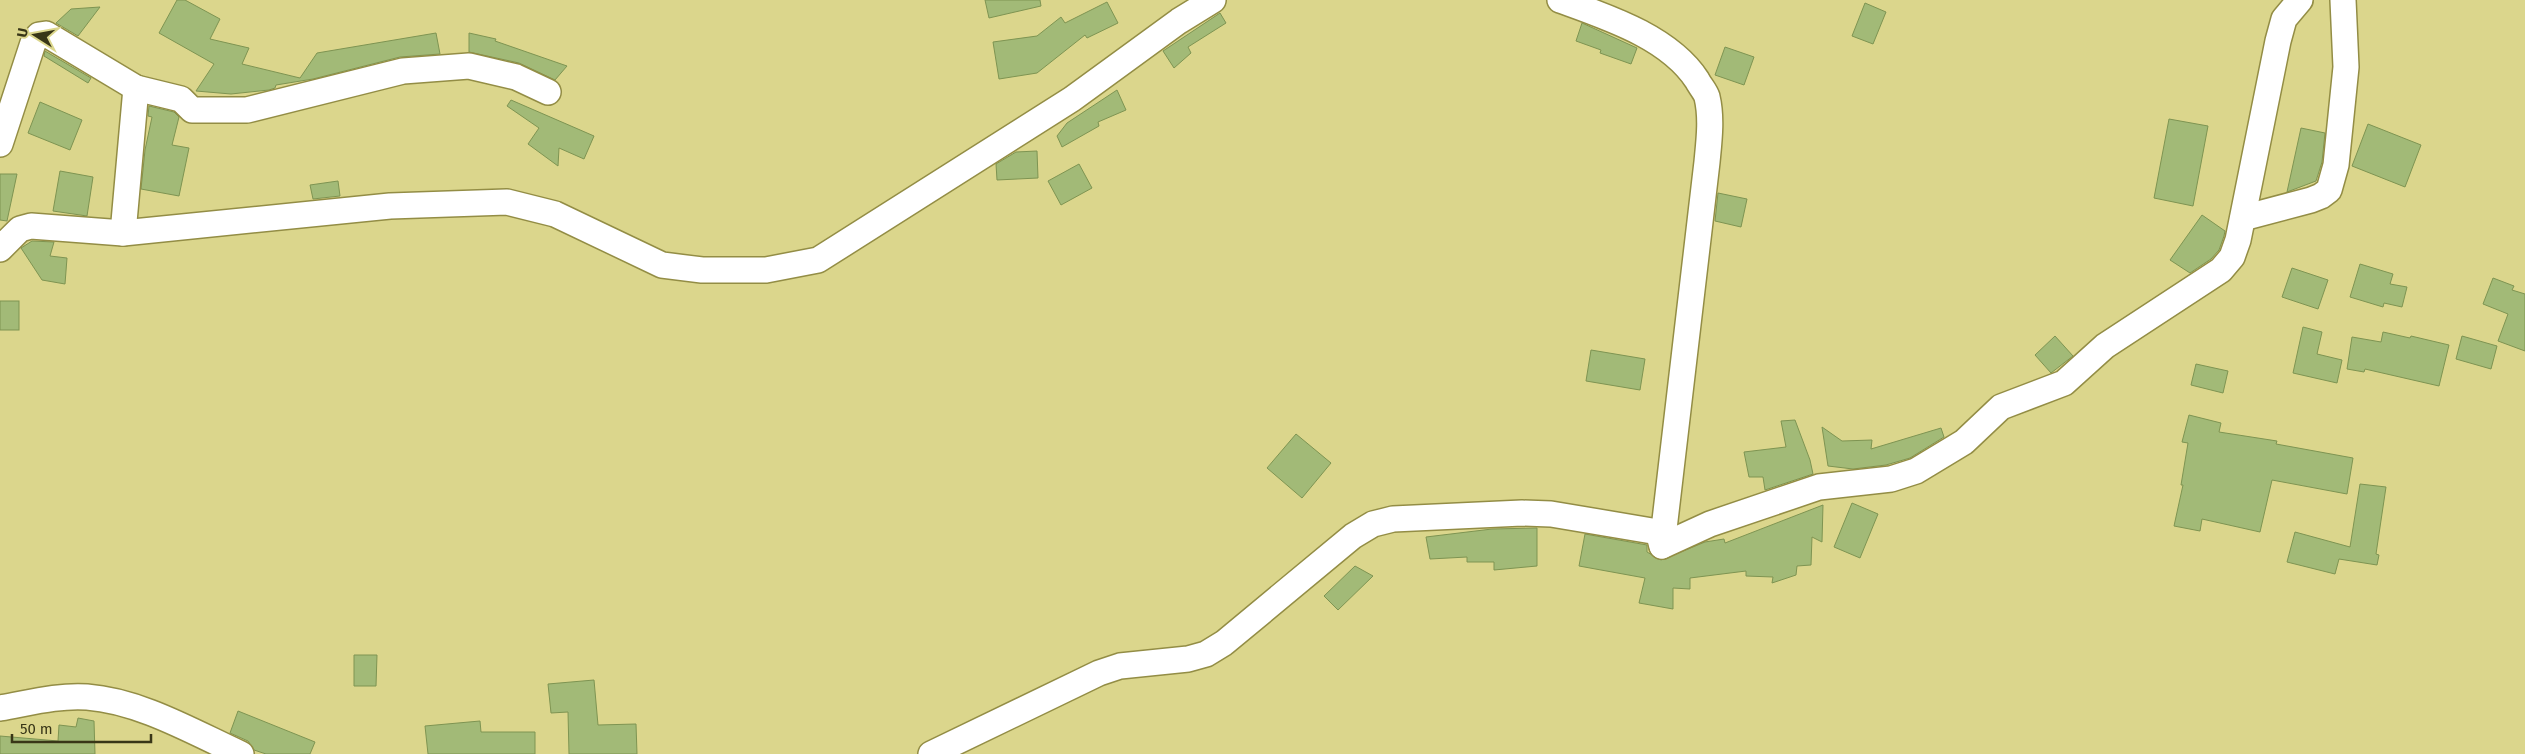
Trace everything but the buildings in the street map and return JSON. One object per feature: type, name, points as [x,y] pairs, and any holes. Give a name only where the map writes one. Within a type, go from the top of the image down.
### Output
[{"type":"street","points":[[0,249],[20,229],[31,226],[123,233],[390,206],[507,202],[555,214],[662,265],[702,270],[766,270],[818,260],[1072,99],[1179,21],[1213,0]]},
{"type":"street","points":[[1560,0],[1596,12],[1623,24],[1675,54],[1691,70],[1707,96],[1710,126],[1707,162],[1662,546]]},
{"type":"street","points":[[1662,546],[1710,524],[1819,487],[1891,479],[1916,471],[1964,442],[2001,407],[2064,383],[2105,346],[2221,270],[2232,257],[2243,218],[2278,41],[2284,20],[2300,0]]},
{"type":"street","points":[[2243,218],[2311,200],[2329,190],[2336,165],[2346,67],[2343,0]]},
{"type":"street","points":[[0,144],[33,43],[39,35],[46,34],[58,39],[136,88],[181,99],[192,110],[221,112],[246,110],[403,71],[469,66],[516,77],[548,92]]},
{"type":"street","points":[[123,233],[136,88]]},
{"type":"street","points":[[931,754],[1099,673],[1120,666],[1188,659],[1206,654],[1224,643],[1353,536],[1373,524],[1392,519],[1492,514],[1551,514],[1658,532],[1662,546]]},
{"type":"street","points":[[0,708],[56,698],[88,697],[118,703],[167,721],[241,754]]}]
